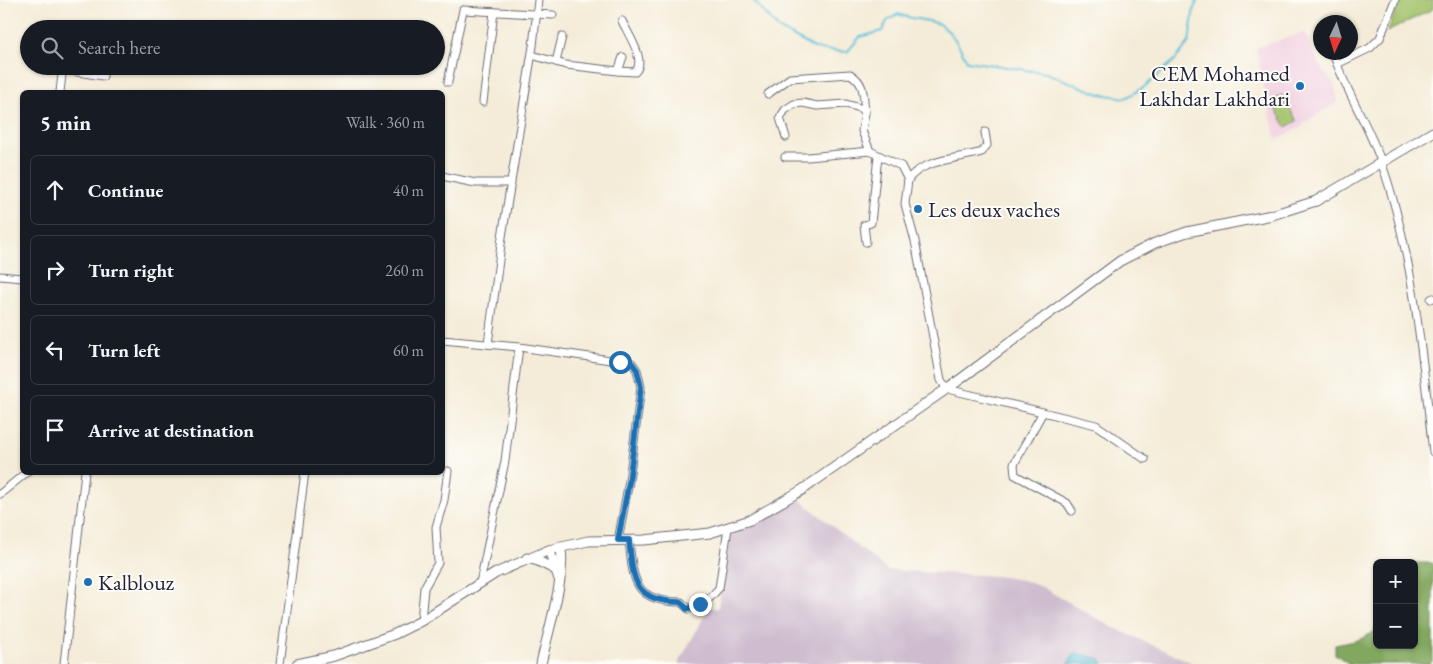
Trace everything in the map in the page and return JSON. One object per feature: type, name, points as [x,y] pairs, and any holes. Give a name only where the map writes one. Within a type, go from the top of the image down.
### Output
[{"type":"main road","points":[[297,664],[362,648],[421,621],[480,583],[527,558],[549,550],[573,544],[677,537],[728,528],[750,520],[802,490],[946,389],[1120,261],[1155,243],[1187,232],[1292,210],[1341,189],[1433,132]]},
{"type":"main road","points":[[558,567],[573,544]]},
{"type":"main road","points":[[541,664],[559,580],[560,547]]},
{"type":"main road","points":[[549,550],[558,567]]},
{"type":"main road","points":[[527,558],[558,567]]},
{"type":"street","points":[[488,344],[532,55],[538,0]]},
{"type":"street","points":[[1337,64],[1370,48],[1380,38],[1395,0]]},
{"type":"street","points":[[448,82],[463,10],[553,15]]},
{"type":"street","points":[[482,102],[494,12]]},
{"type":"street","points":[[532,55],[556,62],[635,72],[639,65],[638,57],[622,21]]},
{"type":"street","points":[[556,62],[562,37]]},
{"type":"street","points":[[618,71],[623,58]]},
{"type":"street","points":[[1335,60],[1382,163],[1396,208],[1415,297],[1433,452]]},
{"type":"street","points":[[768,94],[790,78],[850,74],[856,77],[864,91],[865,113],[862,130],[870,151],[901,166],[908,180],[905,204],[915,241],[941,380],[946,389],[1096,425],[1145,459]]},
{"type":"street","points":[[60,90],[62,75]]},
{"type":"street","points":[[97,75],[103,76]]},
{"type":"street","points":[[786,137],[780,118],[794,104],[846,104],[860,108],[865,113]]},
{"type":"street","points":[[908,180],[919,170],[931,164],[984,151],[987,146],[985,132]]},
{"type":"street","points":[[785,157],[808,158],[870,151]]},
{"type":"street","points":[[866,242],[864,225],[871,223],[878,156]]},
{"type":"street","points":[[445,177],[475,183],[511,183]]},
{"type":"street","points":[[0,276],[20,278]]},
{"type":"street","points":[[445,340],[519,347],[632,363],[637,370],[641,387],[629,482],[618,540]]},
{"type":"street","points":[[480,583],[505,461],[519,347]]},
{"type":"street","points":[[1043,412],[1020,452],[1014,471],[1020,479],[1067,503],[1072,511]]},
{"type":"street","points":[[421,621],[424,588],[438,563],[436,527],[444,500],[448,471]]},
{"type":"street","points":[[0,494],[23,475]]},
{"type":"street","points":[[64,664],[85,475]]},
{"type":"street","points":[[280,664],[305,475]]},
{"type":"street","points":[[629,540],[632,570],[639,587],[654,599],[662,602],[681,602],[688,609],[707,601],[719,588],[728,528]]},
{"type":"shaded area","name":"CEM Mohamed Lakhdar Lakhdari","points":[[1305,32],[1313,50],[1313,60],[1318,60],[1327,76],[1334,82],[1338,102],[1304,123],[1303,126],[1276,140],[1256,48]]},
{"type":"shaded area","points":[[800,500],[887,570],[997,576],[1022,580],[1042,587],[1110,626],[1195,664],[678,664],[709,608],[718,608],[730,536]]},
{"type":"green space","points":[[1401,0],[1433,0],[1433,9],[1387,32]]},
{"type":"green space","points":[[1282,95],[1297,121],[1286,127],[1271,101]]},
{"type":"green space","points":[[1418,563],[1433,563],[1433,660],[1430,664],[1349,664],[1335,654],[1335,645],[1353,641],[1373,632],[1373,649],[1418,649]]},
{"type":"water","points":[[1077,653],[1100,659],[1103,664],[1068,664],[1073,655]]},
{"type":"waterway","points":[[753,0],[778,28],[816,49],[847,52],[860,37],[882,31],[887,21],[898,14],[939,24],[954,38],[967,61],[1046,73],[1100,94],[1126,98],[1146,86],[1176,59],[1189,42],[1194,8],[1198,0]]},
{"type":"place","name":"CEM Mohamed Lakhdar Lakhdari","points":[[1300,86]]},
{"type":"place","name":"Les deux vaches","points":[[918,209]]},
{"type":"place","name":"Kalblouz","points":[[88,582]]},
{"type":"route","points":[[620,362],[632,363],[637,370],[641,387],[629,482],[618,540],[629,540],[635,580],[639,587],[650,596],[662,602],[681,602],[687,609],[700,604]]}]
